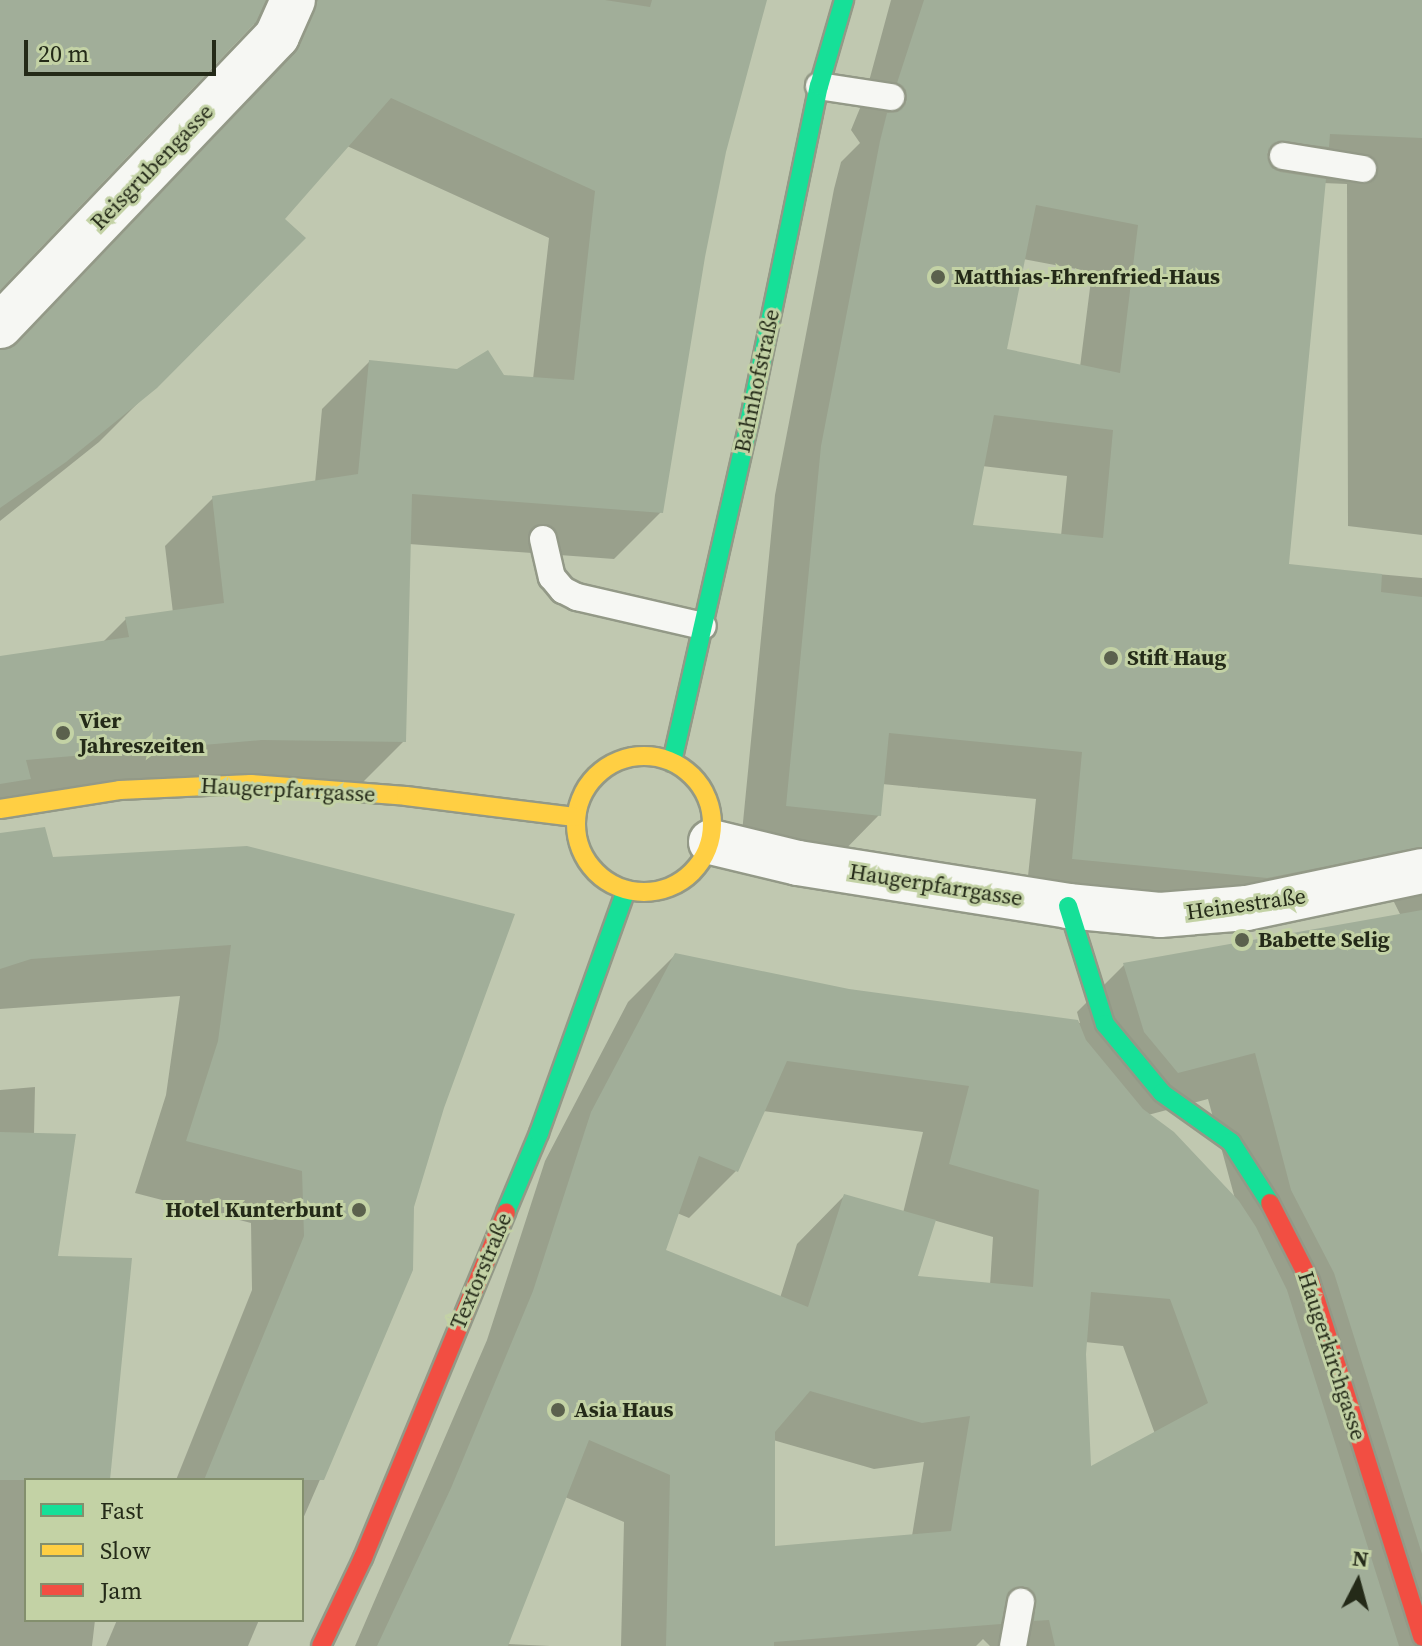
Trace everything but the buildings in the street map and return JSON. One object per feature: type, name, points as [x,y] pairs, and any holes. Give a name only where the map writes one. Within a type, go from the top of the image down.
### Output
[{"type":"street","name":"Reisgrubengasse","points":[[0,326],[277,36],[293,0]]},
{"type":"street","name":"Bahnhofstraße","points":[[672,762],[819,86],[844,0]]},
{"type":"street","points":[[651,755],[672,762],[689,772],[710,804],[711,842],[702,862],[687,878],[668,888],[647,893],[626,890],[604,880],[587,863],[577,841],[575,817],[581,797],[593,778],[609,765],[629,757],[651,755]]},
{"type":"street","name":"Haugerpfarrgasse","points":[[0,809],[120,790],[251,784],[406,796],[575,817]]},
{"type":"street","name":"Haugerpfarrgasse","points":[[711,842],[798,863],[1068,906]]},
{"type":"street","name":"Heinestraße","points":[[1068,906],[1160,915],[1247,908],[1422,871]]},
{"type":"street","name":"Textorstraße","points":[[321,1646],[363,1558],[539,1133],[626,890]]},
{"type":"street","name":"Haugerkirchgasse","points":[[1068,906],[1105,1024],[1162,1093],[1231,1142],[1278,1215],[1310,1281],[1422,1637]]},
{"type":"lane","points":[[819,86],[891,97]]},
{"type":"lane","points":[[1283,156],[1363,169]]},
{"type":"lane","points":[[543,539],[552,577],[563,590],[577,597],[703,626]]},
{"type":"lane","points":[[1013,1646],[1021,1602]]},
{"type":"traffic: fast","points":[[672,762],[749,423],[819,86],[844,0]]},
{"type":"traffic: fast","points":[[506,1212],[539,1133],[626,890]]},
{"type":"traffic: fast","points":[[1068,906],[1105,1024],[1162,1093],[1231,1142],[1270,1203]]},
{"type":"traffic: slow","points":[[644,756],[670,761],[692,776],[707,798],[712,824],[707,850],[692,872],[670,887],[644,892],[618,887],[596,872],[581,850],[576,824],[581,798],[596,776],[618,761],[644,756]]},
{"type":"traffic: slow","points":[[0,809],[120,790],[251,784],[406,796],[575,817]]},
{"type":"traffic: jam","points":[[1270,1203],[1310,1281],[1422,1637]]},
{"type":"traffic: jam","points":[[321,1646],[363,1558],[506,1212]]},
{"type":"place","name":"Matthias-Ehrenfried-Haus","points":[[938,277]]},
{"type":"place","name":"Stift Haug","points":[[1111,658]]},
{"type":"place","name":"Vier Jahreszeiten","points":[[63,733]]},
{"type":"place","name":"Babette Selig","points":[[1242,940]]},
{"type":"place","name":"Hotel Kunterbunt","points":[[359,1210]]},
{"type":"place","name":"Asia Haus","points":[[558,1410]]}]
